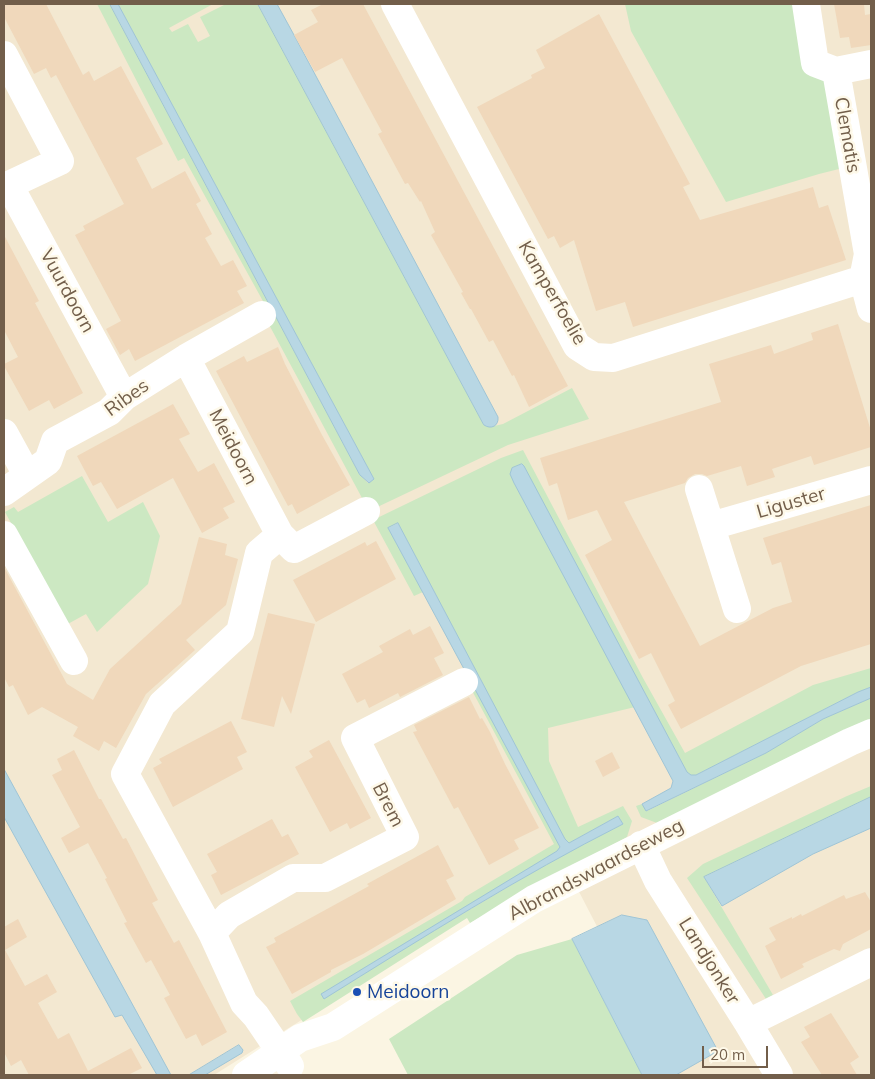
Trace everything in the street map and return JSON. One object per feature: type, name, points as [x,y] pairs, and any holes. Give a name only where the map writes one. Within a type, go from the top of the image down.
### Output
[{"type":"street","name":"Kamperfoelie","points":[[395,4],[577,346],[594,357],[613,358],[867,262]]},
{"type":"street","name":"Clematis","points":[[806,4],[815,63],[836,71],[867,262],[871,309]]},
{"type":"street","name":"Vuurdoorn","points":[[4,55],[60,161],[6,187],[124,397]]},
{"type":"street","points":[[836,71],[871,64]]},
{"type":"street","name":"Ribes","points":[[4,492],[48,461],[55,441],[109,412],[124,397],[186,358],[262,315]]},
{"type":"street","name":"Meidoorn","points":[[186,358],[280,535]]},
{"type":"street","points":[[4,433],[27,475]]},
{"type":"street","name":"Liguster","points":[[711,526],[871,480]]},
{"type":"street","points":[[699,490],[737,609]]},
{"type":"street","points":[[283,1064],[256,1016],[244,1003],[212,933],[125,774],[162,704],[240,632],[259,553],[280,535],[294,548],[366,511]]},
{"type":"street","points":[[4,535],[74,661]]},
{"type":"street","name":"Brem","points":[[212,933],[229,915],[294,878],[324,878],[405,837],[355,738],[464,682]]},
{"type":"street","name":"Albrandswaardseweg","points":[[246,1075],[283,1064],[300,1038],[333,1027],[534,899],[850,742],[871,734]]},
{"type":"street","name":"Landjonker","points":[[641,845],[658,881],[779,1075]]},
{"type":"street","points":[[748,1023],[871,962]]},
{"type":"shaded area","points":[[4,4],[871,4],[871,1075],[674,1075],[561,857],[214,1075],[4,1075]]},
{"type":"green space","points":[[97,4],[110,4],[360,475],[368,483],[374,479],[118,4],[213,4],[169,28],[172,32],[188,24],[198,42],[210,36],[200,17],[226,4],[258,4],[484,425],[494,426],[503,424],[572,388],[589,419],[508,445],[369,511],[259,306],[264,303],[184,158],[178,161]]},
{"type":"green space","points":[[625,4],[797,4],[830,84],[843,168],[726,202],[631,31]]},
{"type":"green space","points":[[523,450],[643,678],[685,753],[813,685],[871,668],[871,687],[696,775],[691,775],[687,772],[522,464],[514,483],[635,707],[548,728],[549,761],[578,827],[623,806],[632,821],[627,837],[470,923],[467,918],[303,1022],[290,1001],[462,901],[465,897],[554,844],[461,670],[465,667],[560,847],[558,851],[435,930],[569,851],[623,824],[618,816],[569,843],[565,839],[398,523],[388,528],[423,592],[414,596],[373,520],[501,458]]},
{"type":"green space","points":[[82,476],[108,522],[143,502],[160,536],[148,584],[97,632],[86,614],[66,625],[5,512],[14,507],[18,512]]},
{"type":"green space","points":[[871,698],[871,721],[657,823],[641,817],[636,806],[642,804],[647,811],[766,753],[823,719]]},
{"type":"green space","points":[[871,786],[871,797],[704,877],[773,995],[766,999],[687,878],[703,864]]},
{"type":"green space","points":[[572,939],[642,1075],[408,1075],[389,1039],[517,955]]},
{"type":"water","points":[[110,4],[118,4],[374,479],[369,483],[360,475]]},
{"type":"water","points":[[258,4],[277,4],[498,417],[496,425],[489,427],[484,425]]},
{"type":"water","points":[[522,464],[687,772],[691,775],[696,775],[871,687],[871,698],[823,719],[766,753],[646,811],[642,804],[671,788],[673,781],[514,483],[510,474],[512,468]]},
{"type":"water","points":[[398,523],[565,839],[569,843],[618,816],[623,824],[509,886],[324,999],[321,994],[557,851],[560,847],[388,528]]},
{"type":"water","points":[[4,769],[171,1075],[157,1075],[122,1015],[115,1017],[4,817]]},
{"type":"water","points":[[871,797],[871,828],[813,854],[722,906],[704,877]]},
{"type":"water","points":[[622,915],[647,920],[718,1051],[676,1075],[642,1075],[572,939]]},
{"type":"water","points":[[239,1045],[243,1050],[242,1053],[205,1075],[189,1075]]},
{"type":"building","points":[[4,4],[46,4],[83,75],[89,71],[94,81],[121,66],[163,144],[136,158],[152,189],[185,171],[201,201],[196,204],[212,234],[205,238],[221,266],[233,260],[247,286],[237,291],[244,303],[135,361],[129,349],[120,355],[106,329],[121,321],[75,235],[85,230],[83,226],[124,204],[56,75],[51,78],[46,68],[34,74],[4,17]]},
{"type":"building","points":[[323,4],[363,4],[568,386],[529,407],[514,375],[512,376],[493,340],[489,342],[461,293],[463,292],[431,235],[435,232],[421,201],[408,183],[405,184],[378,134],[382,132],[342,58],[315,72],[294,35],[318,22],[311,10]]},
{"type":"building","points":[[834,4],[864,4],[865,15],[871,14],[871,45],[851,48],[849,37],[840,38]]},
{"type":"building","points":[[599,14],[690,184],[683,187],[700,220],[813,187],[819,208],[828,205],[846,260],[633,327],[625,302],[596,311],[574,240],[560,248],[554,236],[548,239],[477,107],[532,78],[531,75],[545,68],[536,50]]},
{"type":"building","points":[[4,235],[39,301],[35,303],[83,393],[54,409],[49,400],[29,411],[4,366],[4,364],[18,357],[4,330]]},
{"type":"building","points":[[838,324],[871,431],[871,447],[814,465],[811,456],[772,469],[775,477],[747,486],[741,466],[707,476],[695,474],[688,478],[685,483],[624,502],[700,646],[773,608],[792,602],[781,562],[772,565],[763,538],[871,505],[871,644],[801,666],[681,729],[668,705],[675,701],[651,653],[639,659],[585,555],[612,540],[597,510],[568,520],[557,483],[549,486],[540,458],[721,402],[709,364],[771,345],[774,354],[813,340],[811,333]]},
{"type":"building","points":[[278,347],[322,435],[350,485],[297,514],[292,504],[288,506],[216,371],[244,356],[247,362]]},
{"type":"building","points":[[173,404],[190,434],[179,439],[198,472],[214,463],[235,502],[223,508],[229,518],[202,533],[173,478],[117,509],[101,482],[93,486],[77,456]]},
{"type":"building","points":[[199,537],[227,544],[225,555],[238,559],[226,605],[186,640],[195,650],[146,694],[116,748],[104,741],[99,751],[73,736],[78,727],[42,707],[28,715],[13,685],[9,687],[4,677],[4,567],[67,684],[93,700],[110,669],[181,604]]},
{"type":"building","points":[[376,541],[396,579],[316,622],[293,580],[365,542],[367,546]]},
{"type":"building","points":[[268,613],[315,624],[291,714],[282,696],[274,727],[241,719]]},
{"type":"building","points":[[430,626],[444,653],[434,658],[443,675],[400,697],[398,693],[369,708],[365,699],[357,703],[342,674],[383,652],[379,646],[410,629],[413,635]]},
{"type":"building","points":[[469,697],[480,719],[482,718],[490,732],[539,828],[514,840],[519,849],[489,865],[458,807],[454,809],[413,732],[417,731],[414,725]]},
{"type":"building","points":[[231,721],[247,752],[237,757],[243,769],[173,807],[153,768],[162,763],[159,759]]},
{"type":"building","points":[[329,740],[371,818],[350,829],[347,823],[330,832],[295,767],[313,757],[309,751]]},
{"type":"building","points":[[74,750],[99,799],[101,799],[123,839],[126,838],[158,900],[152,903],[174,943],[179,940],[227,1032],[202,1046],[196,1034],[186,1039],[164,998],[170,995],[151,960],[146,963],[124,923],[127,922],[105,879],[107,878],[88,843],[69,853],[61,838],[80,827],[52,775],[62,770],[57,759]]},
{"type":"building","points":[[612,752],[620,768],[603,777],[595,761]]},
{"type":"building","points":[[272,819],[282,837],[288,834],[299,854],[221,895],[211,875],[217,872],[207,854]]},
{"type":"building","points":[[438,845],[454,876],[446,880],[456,899],[292,994],[266,947],[276,942],[274,938],[369,886],[367,884]]},
{"type":"building","points":[[865,892],[871,902],[871,929],[843,944],[840,951],[834,949],[802,964],[804,967],[781,979],[765,946],[776,940],[769,928],[792,917],[792,919],[801,914],[802,916],[844,895],[846,899]]},
{"type":"building","points":[[18,919],[27,937],[5,950],[25,986],[47,974],[57,992],[38,1003],[58,1039],[69,1033],[88,1071],[131,1048],[142,1068],[128,1075],[29,1075],[21,1060],[11,1066],[4,1052],[4,927]]},
{"type":"building","points":[[831,1013],[859,1057],[850,1063],[857,1075],[822,1075],[801,1042],[810,1037],[804,1027]]},
{"type":"place","name":"Meidoorn","points":[[357,992]]}]
